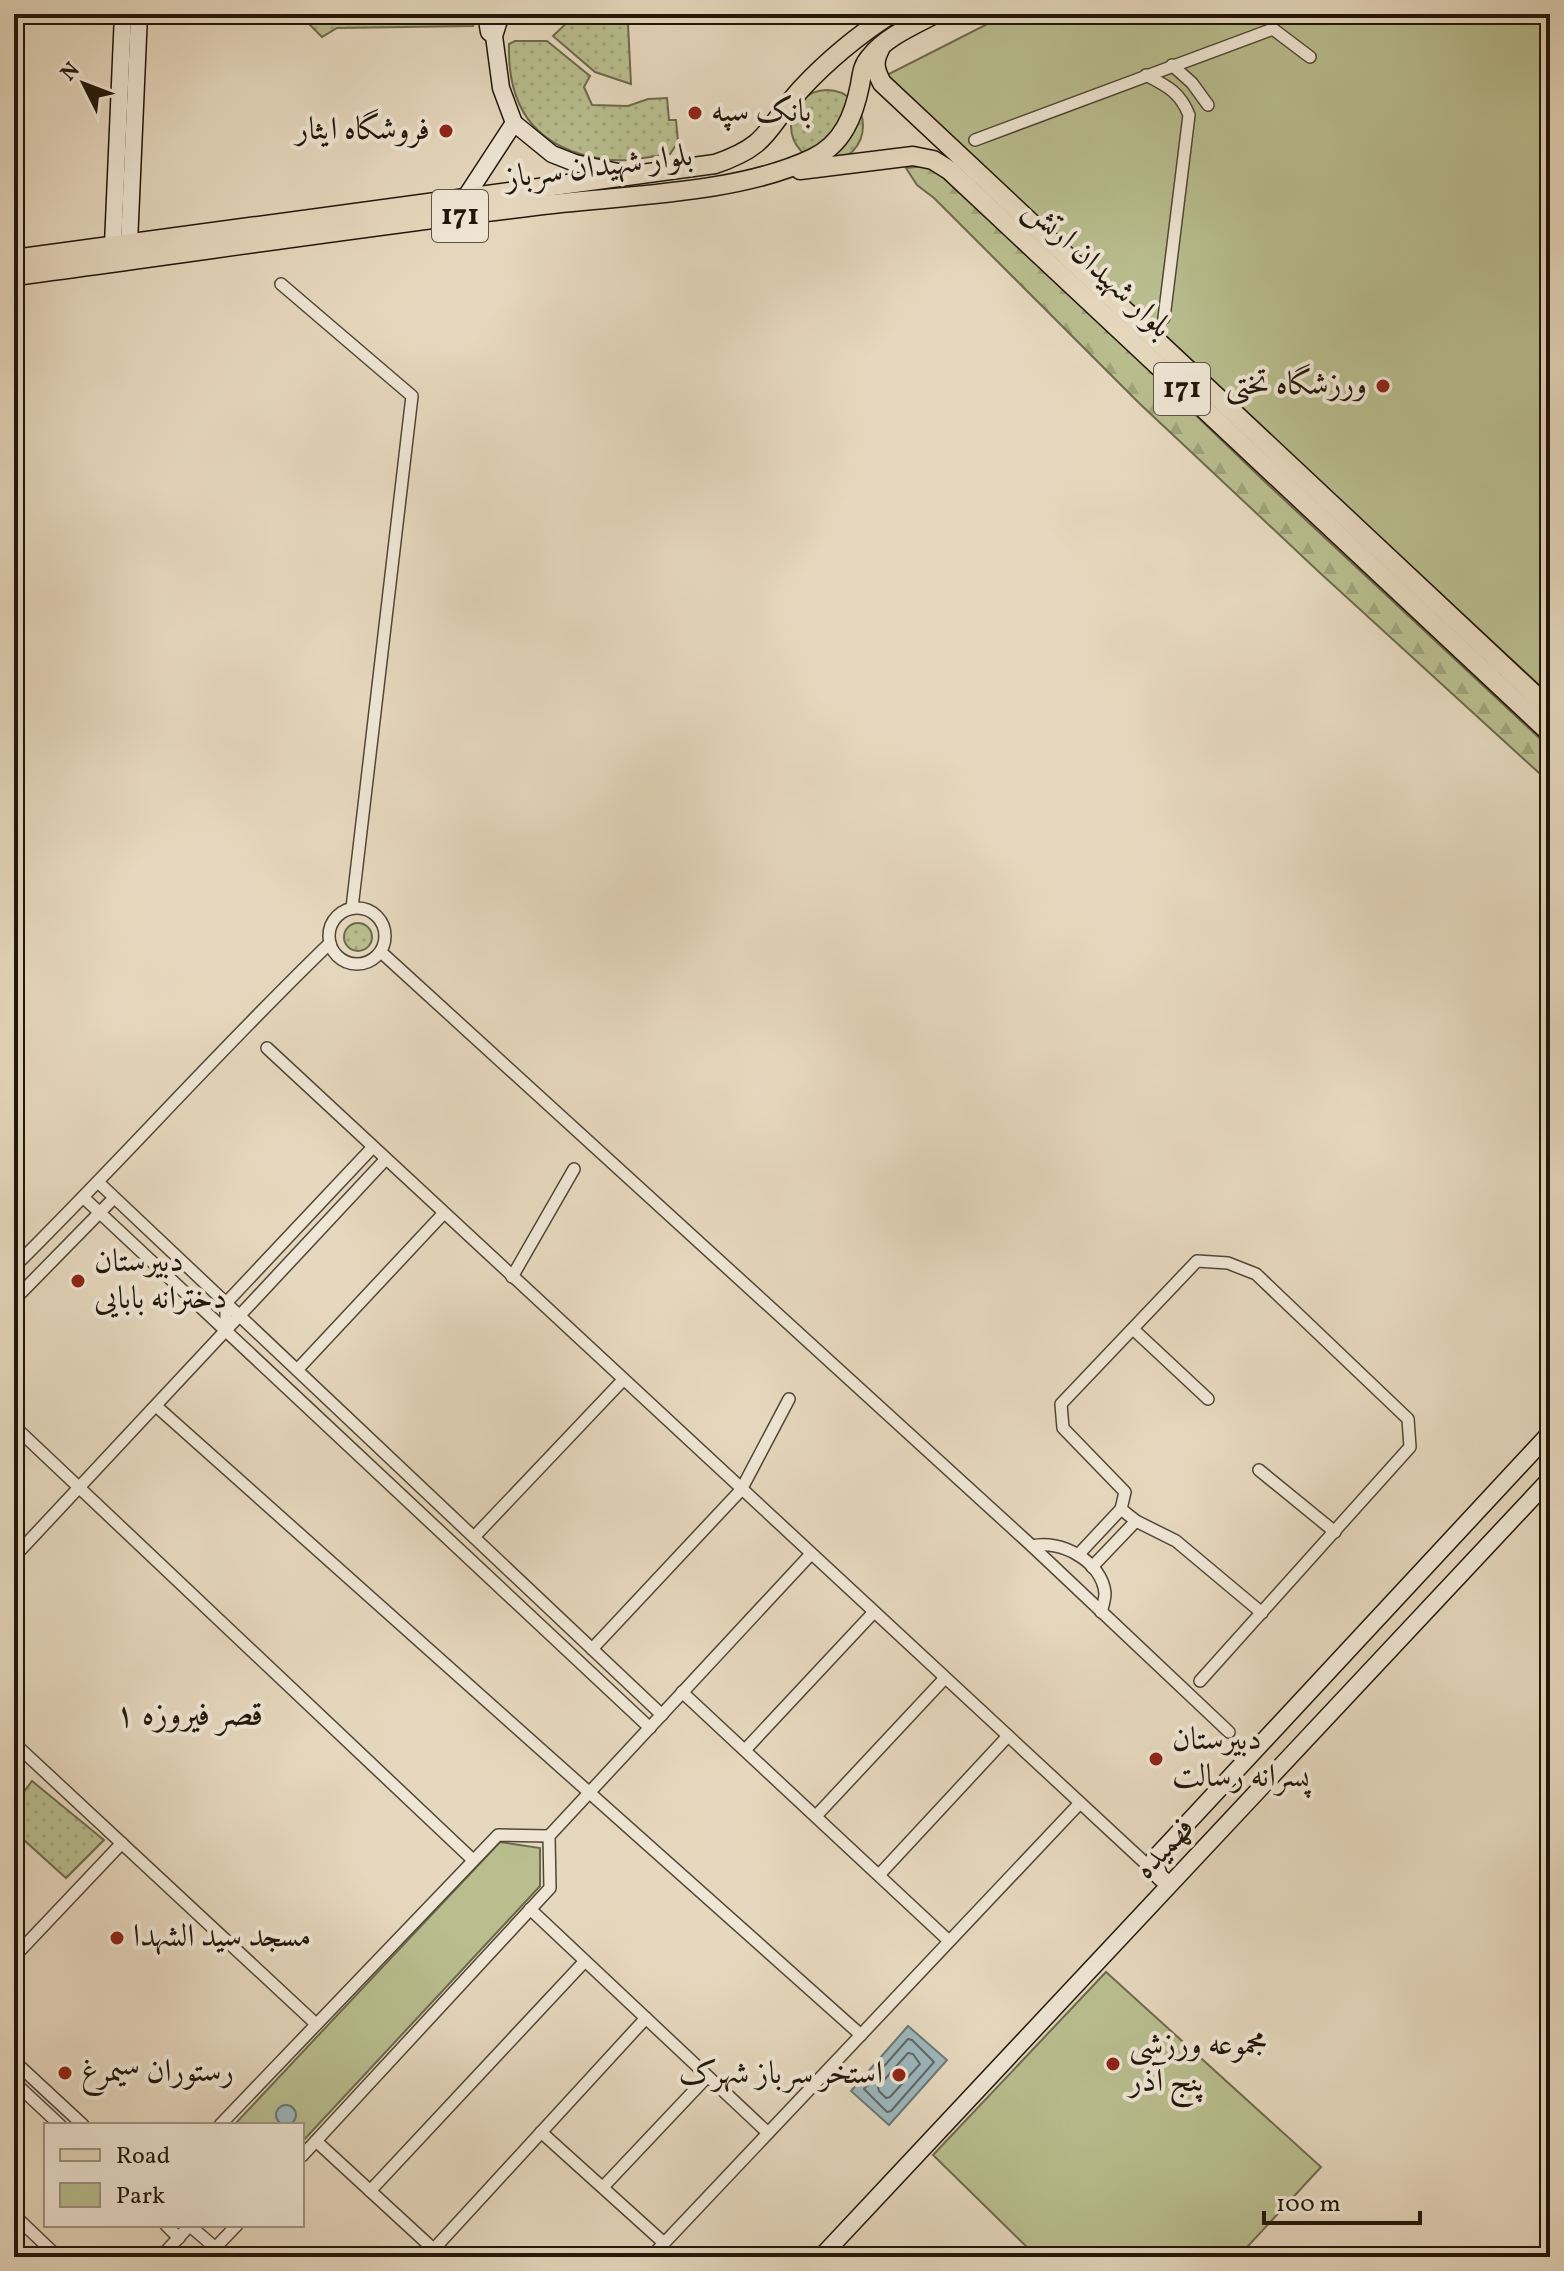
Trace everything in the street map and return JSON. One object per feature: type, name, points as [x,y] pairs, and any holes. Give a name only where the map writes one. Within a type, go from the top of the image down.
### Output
[{"type":"main road","points":[[121,244],[123,14]]},
{"type":"main road","points":[[121,244],[139,14]]},
{"type":"main road","points":[[486,14],[489,32],[494,36]]},
{"type":"main road","points":[[501,14],[494,36],[501,88],[514,123],[552,154],[575,163],[637,174]]},
{"type":"main road","name":"بلوار شهیدان سرباز","points":[[14,259],[715,164],[741,155],[767,135],[801,90],[868,20],[891,14]]},
{"type":"main road","points":[[883,43],[935,14]]},
{"type":"main road","name":"بلوار شهیدان سرباز","points":[[14,276],[526,207],[671,191],[769,175],[816,157],[836,141],[849,124],[862,70],[883,43]]},
{"type":"main road","name":"بلوار شهیدان ارتش","points":[[883,43],[875,58],[875,71],[882,83],[1550,709]]},
{"type":"main road","points":[[465,198],[514,123]]},
{"type":"main road","name":"بلوار شهیدان ارتش","points":[[769,175],[913,156],[933,160],[949,170],[1550,733]]},
{"type":"main road","name":"فهمیده","points":[[1164,1880],[1154,1859],[1550,1433]]},
{"type":"main road","name":"فهمیده","points":[[821,2257],[1164,1880],[1550,1479]]},
{"type":"street","points":[[975,140],[1273,29],[1310,57]]},
{"type":"street","points":[[1172,65],[1192,83],[1208,105]]},
{"type":"street","points":[[1146,75],[1171,88],[1183,99],[1189,115],[1164,318]]},
{"type":"street","points":[[281,284],[412,396],[352,908]]},
{"type":"street","points":[[352,908],[371,910],[384,924],[386,933],[381,952],[366,963],[348,963],[333,951],[330,943],[329,933],[336,917],[352,908]]},
{"type":"street","points":[[14,1267],[330,943]]},
{"type":"street","points":[[381,952],[1032,1546],[1229,1732]]},
{"type":"street","points":[[267,1048],[1164,1880]]},
{"type":"street","points":[[226,1331],[226,1303],[372,1148]]},
{"type":"street","points":[[14,1557],[385,1160]]},
{"type":"street","points":[[512,1277],[574,1169]]},
{"type":"street","points":[[99,1183],[662,1715]]},
{"type":"street","points":[[84,1198],[650,1728]]},
{"type":"street","points":[[14,1300],[114,1198]]},
{"type":"street","points":[[297,1370],[443,1214]]},
{"type":"street","points":[[1078,1555],[1121,1509],[1125,1492],[1063,1428],[1061,1404],[1197,1261],[1228,1263],[1256,1274],[1408,1419],[1410,1447],[1200,1681]]},
{"type":"street","points":[[1133,1329],[1208,1399]]},
{"type":"street","points":[[474,1537],[623,1380]]},
{"type":"street","points":[[592,1649],[741,1490],[789,1399]]},
{"type":"street","points":[[156,1406],[861,2035]]},
{"type":"street","points":[[14,1444],[18,1430],[473,1860]]},
{"type":"street","points":[[1259,1470],[1335,1532]]},
{"type":"street","points":[[1121,1509],[1136,1521],[1176,1541],[1262,1613]]},
{"type":"street","points":[[1092,1567],[1136,1521]]},
{"type":"street","points":[[1032,1546],[1045,1543],[1078,1555],[1092,1567],[1102,1581],[1105,1595],[1101,1612]]},
{"type":"street","points":[[304,2154],[550,1888],[549,1836],[811,1554]]},
{"type":"street","points":[[745,1750],[874,1612]]},
{"type":"street","points":[[816,1816],[945,1678]]},
{"type":"street","points":[[682,1692],[949,1941]]},
{"type":"street","points":[[879,1875],[1008,1736]]},
{"type":"street","points":[[14,1743],[316,2024]]},
{"type":"street","points":[[651,2257],[1080,1803]]},
{"type":"street","points":[[222,2123],[498,1835],[549,1836]]},
{"type":"street","points":[[14,1957],[122,1843]]},
{"type":"street","points":[[530,1909],[768,2133]]},
{"type":"street","points":[[370,2191],[585,1961]]},
{"type":"street","points":[[316,2141],[438,2253],[541,2132],[646,2018]]},
{"type":"street","points":[[14,2061],[81,2123]]},
{"type":"street","points":[[603,2187],[707,2077]]},
{"type":"street","points":[[14,2082],[58,2123]]},
{"type":"street","points":[[541,2132],[664,2243]]},
{"type":"street","points":[[14,2215],[58,2257]]},
{"type":"street","points":[[168,2227],[179,2238]]},
{"type":"street","points":[[161,2257],[187,2227]]},
{"type":"street","points":[[191,2227],[226,2257]]},
{"type":"street","points":[[215,2248],[235,2227]]},
{"type":"green space","points":[[307,14],[318,14],[323,18],[330,14],[477,14],[473,26],[337,28],[322,37],[303,18]]},
{"type":"green space","points":[[576,14],[630,14],[647,18],[628,24],[631,84],[595,72],[553,36]]},
{"type":"green space","name":"ورزشگاه تختی","points":[[1007,14],[1550,14],[1550,695],[883,77]]},
{"type":"green space","points":[[515,41],[547,41],[590,76],[584,87],[592,105],[628,106],[648,99],[667,98],[669,120],[676,120],[678,142],[670,154],[628,160],[603,159],[580,154],[544,136],[520,107],[514,88],[509,44]]},
{"type":"green space","points":[[827,90],[847,96],[857,106],[863,126],[857,146],[847,156],[827,162],[807,156],[797,146],[791,126],[797,106],[807,96]]},
{"type":"green space","points":[[933,165],[1550,748],[1550,783],[1139,403],[934,198],[917,185],[906,168]]},
{"type":"green space","points":[[358,923],[368,927],[372,937],[368,947],[358,951],[348,947],[344,937],[348,927]]},
{"type":"green space","points":[[32,1781],[104,1840],[66,1878],[14,1831],[14,1805]]},
{"type":"green space","points":[[500,1842],[540,1848],[540,1886],[304,2140],[304,2123],[236,2123]]},
{"type":"green space","name":"مجموعه ورزشی پنج آذر","points":[[1106,1972],[1321,2167],[1238,2257],[1037,2257],[933,2155]]},
{"type":"water","name":"استخر سرباز شهرک","points":[[908,2026],[947,2060],[889,2125],[851,2091]]},
{"type":"water","points":[[282,2106],[290,2106],[295,2111],[292,2123],[280,2123],[277,2119],[277,2111]]},
{"type":"place","name":"بانک سپه","points":[[695,113]]},
{"type":"place","name":"فروشگاه ایثار","points":[[446,131]]},
{"type":"place","name":"ورزشگاه تختی","points":[[1383,386]]},
{"type":"place","name":"دبیرستان دخترانه بابایی","points":[[78,1281]]},
{"type":"place","name":"دبیرستان پسرانه رسالت","points":[[1156,1759]]},
{"type":"place","name":"مسجد سید الشهدا","points":[[117,1938]]},
{"type":"place","name":"مجموعه ورزشی پنج آذر","points":[[1113,2064]]},
{"type":"place","name":"رستوران سیمرغ","points":[[65,2073]]},
{"type":"place","name":"استخر سرباز شهرک","points":[[899,2075]]},
{"type":"district","name":"قصر فیروزه ۱","points":[[189,1716]]}]
